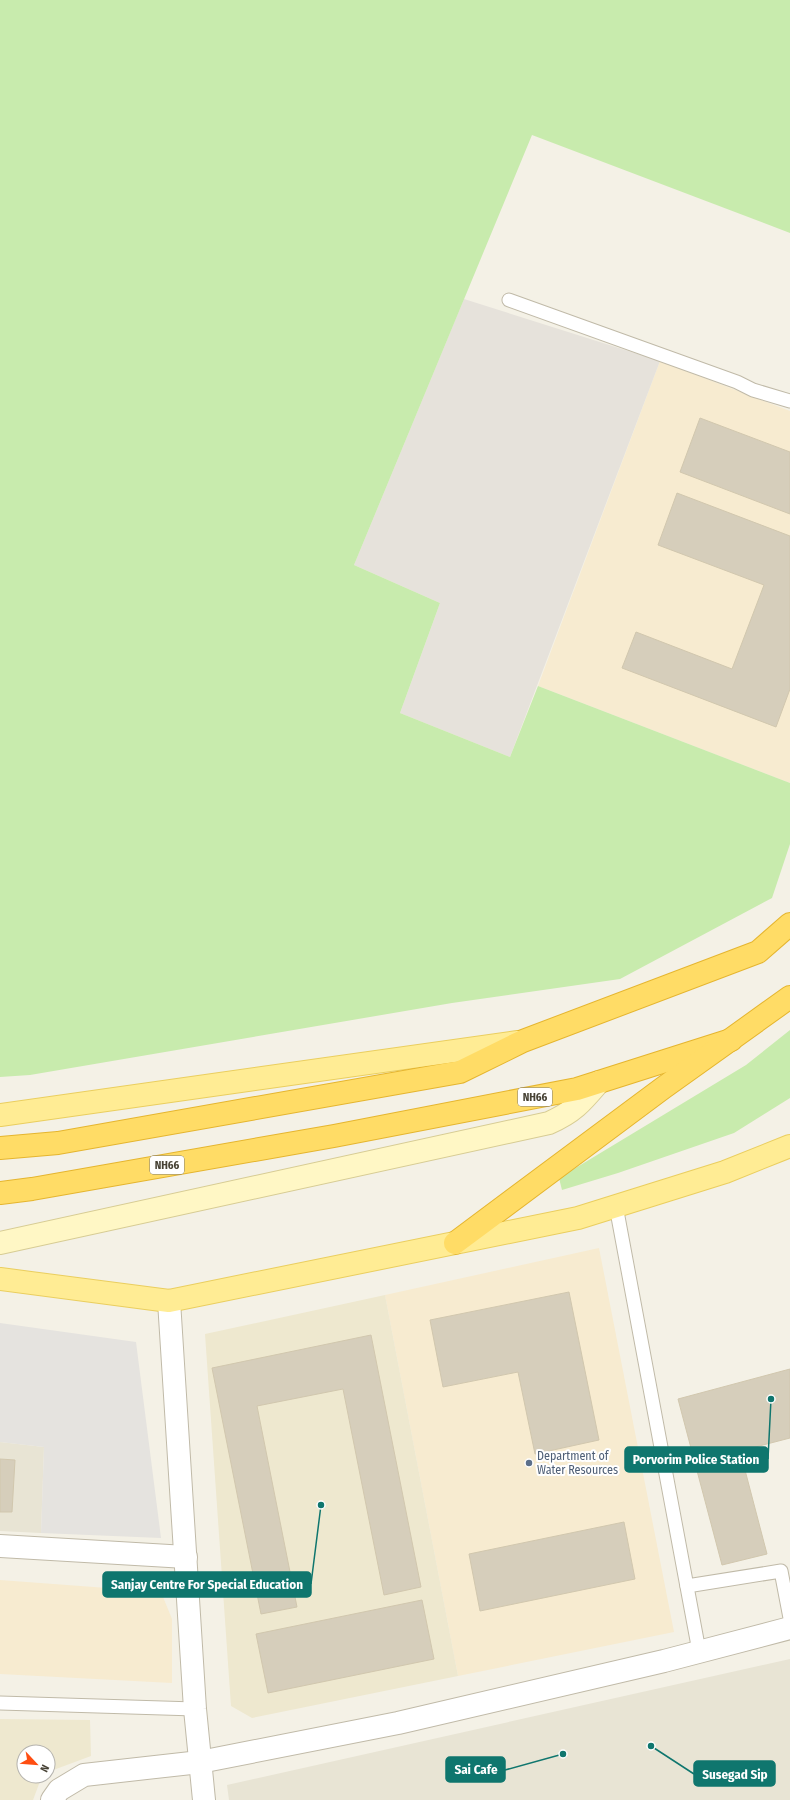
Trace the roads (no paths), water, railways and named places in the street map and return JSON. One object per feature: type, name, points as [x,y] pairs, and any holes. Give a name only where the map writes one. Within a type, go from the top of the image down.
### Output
[{"type":"highway","points":[[0,1148],[58,1143],[460,1072],[523,1041],[758,952],[790,924]]},
{"type":"highway","name":"NH66","points":[[0,1193],[32,1189],[334,1136],[577,1089],[731,1040],[790,997]]},
{"type":"highway","points":[[455,1243],[663,1088],[731,1040]]},
{"type":"main road","points":[[0,1115],[523,1041]]},
{"type":"main road","points":[[0,1279],[169,1301],[578,1218],[725,1172],[790,1146]]},
{"type":"street","points":[[0,1243],[549,1123],[565,1116],[578,1106],[599,1082]]},
{"type":"street","points":[[169,1301],[195,1709],[204,1800]]},
{"type":"street","points":[[0,1546],[186,1557]]},
{"type":"street","points":[[52,1800],[59,1790],[84,1775],[200,1762],[398,1723],[699,1652],[790,1628]]},
{"type":"lane","points":[[509,300],[737,382],[753,390],[790,401]]},
{"type":"lane","points":[[616,1206],[699,1652]]},
{"type":"lane","points":[[687,1586],[781,1571],[790,1618]]},
{"type":"lane","points":[[0,1704],[195,1709]]},
{"type":"place","name":"Porvorim Police Station","points":[[771,1399]]},
{"type":"place","name":"Department of Water Resources","points":[[529,1463]]},
{"type":"place","name":"Sanjay Centre For Special Education","points":[[321,1505]]},
{"type":"place","name":"Susegad Sip","points":[[651,1746]]},
{"type":"place","name":"Sai Cafe","points":[[563,1754]]}]
